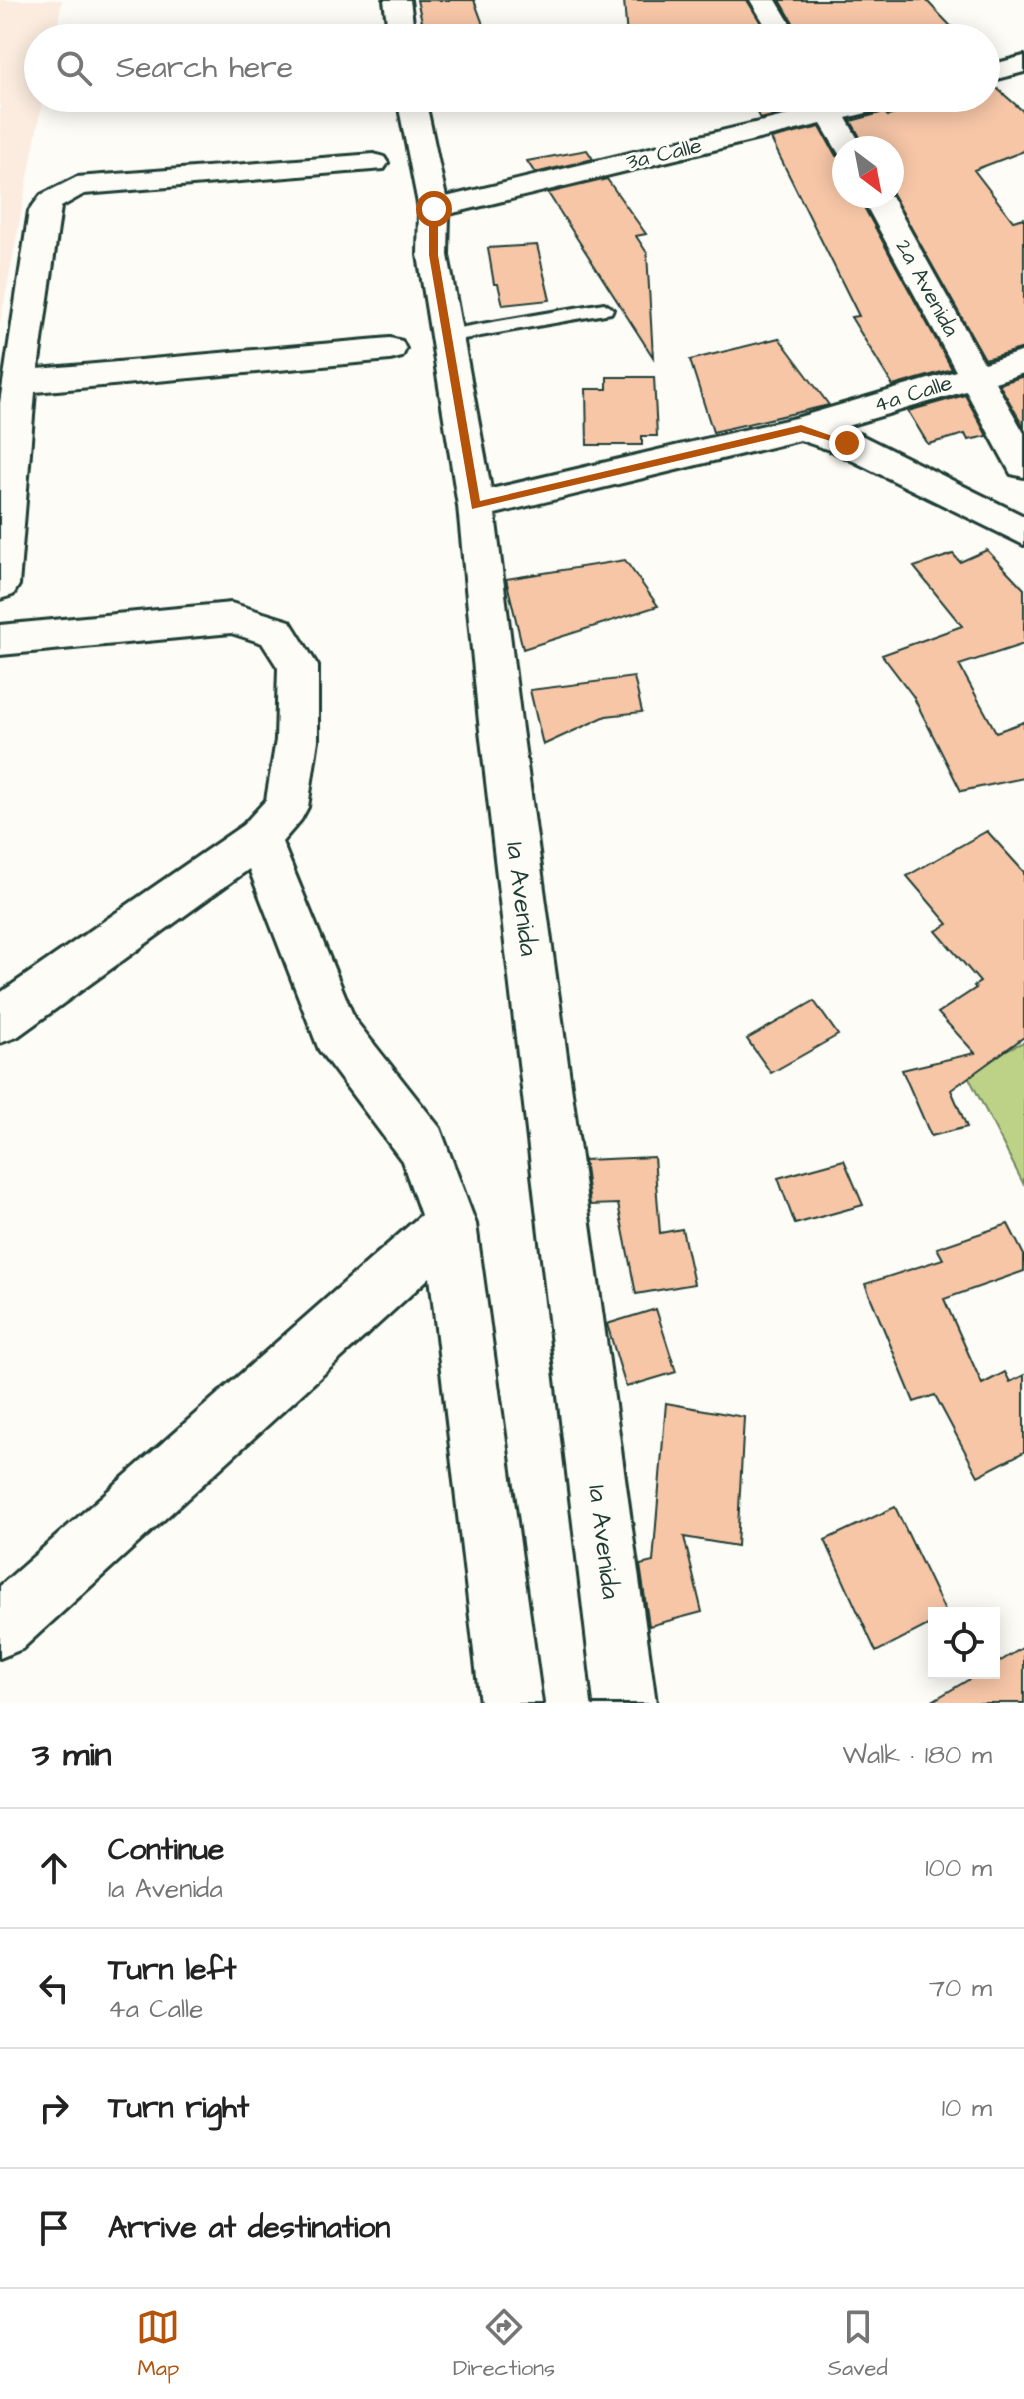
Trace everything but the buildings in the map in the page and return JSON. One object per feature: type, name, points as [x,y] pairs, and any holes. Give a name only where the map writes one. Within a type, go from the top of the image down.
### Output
[{"type":"street","points":[[397,0],[400,24]]},
{"type":"street","points":[[763,0],[778,24]]},
{"type":"street","points":[[1000,70],[1024,64]]},
{"type":"street","name":"1a Avenida","points":[[414,112],[434,209],[433,255],[476,506],[500,722],[625,1703]]},
{"type":"street","name":"3a Calle","points":[[434,209],[803,112]]},
{"type":"street","points":[[829,112],[842,136]]},
{"type":"street","points":[[0,585],[19,382],[44,211],[62,192],[77,186],[374,163]]},
{"type":"street","name":"2a Avenida","points":[[883,208],[1024,465]]},
{"type":"street","points":[[19,382],[390,349]]},
{"type":"street","name":"4a Calle","points":[[476,506],[801,428],[1024,362]]},
{"type":"street","points":[[801,428],[847,443],[1024,532]]},
{"type":"street","points":[[0,640],[231,618],[276,632],[298,666],[297,740],[286,807],[258,838],[0,1021]]},
{"type":"street","points":[[258,838],[336,1034],[422,1146],[450,1224],[511,1703]]},
{"type":"street","points":[[0,985],[56,979]]},
{"type":"street","points":[[0,1627],[450,1224]]},
{"type":"lane","points":[[447,336],[604,309]]},
{"type":"shaded area","points":[[0,0],[62,0],[58,24],[24,24],[24,112],[40,112],[0,324]]},
{"type":"green space","points":[[1024,1042],[1024,1185],[964,1068]]},
{"type":"route","points":[[434,209],[433,255],[476,506],[801,428],[847,443]]}]
